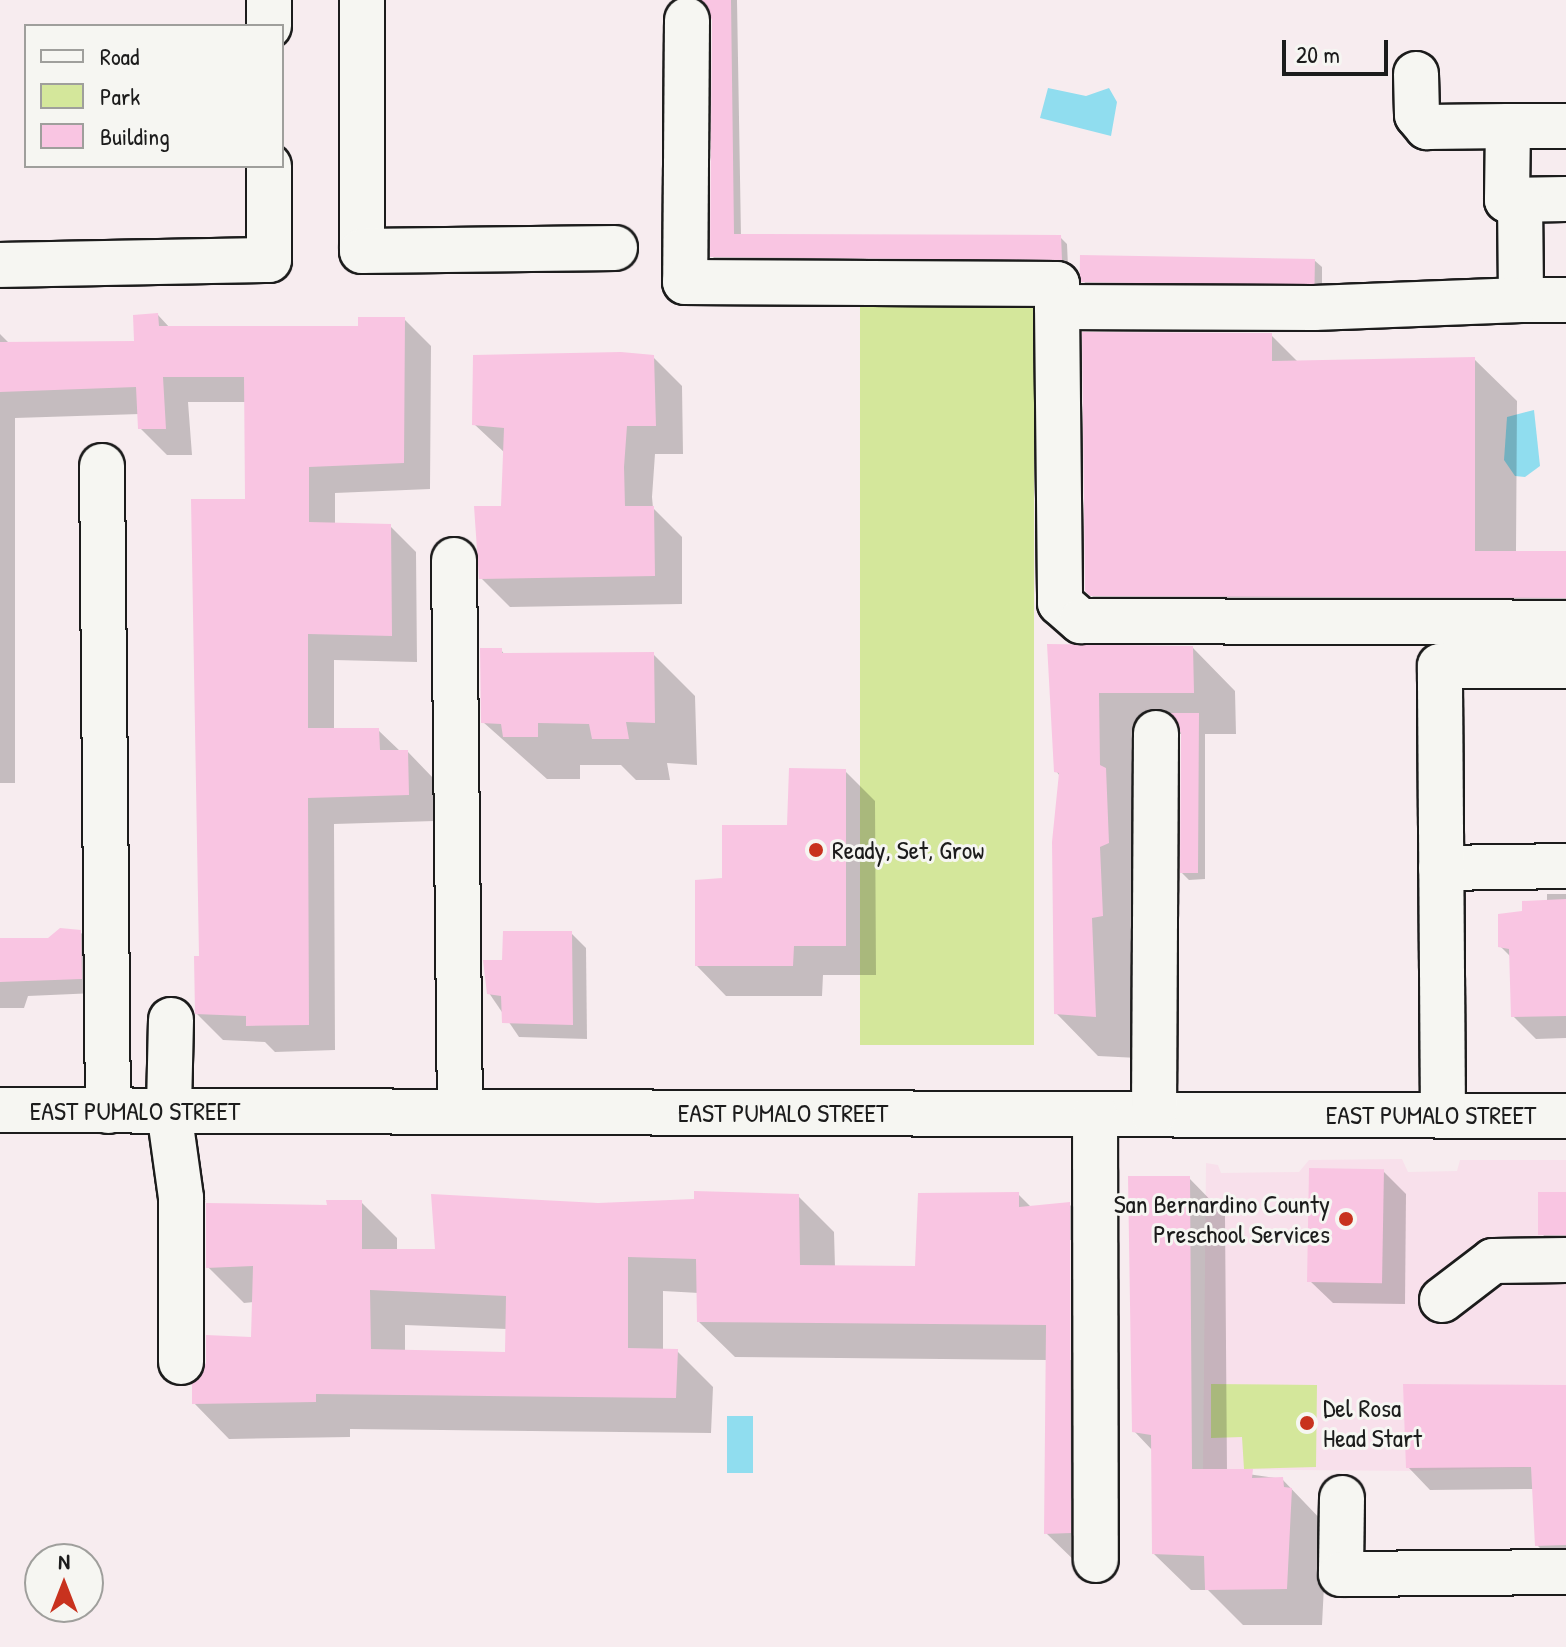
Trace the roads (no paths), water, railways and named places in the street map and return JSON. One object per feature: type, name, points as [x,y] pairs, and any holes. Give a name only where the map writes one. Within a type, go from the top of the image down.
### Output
[{"type":"street","points":[[269,0],[269,24]]},
{"type":"street","points":[[362,0],[362,251],[615,248]]},
{"type":"street","points":[[687,20],[685,282],[1057,284],[1060,603],[1081,621],[1566,623]]},
{"type":"street","points":[[1416,74],[1417,115],[1427,127],[1566,126]]},
{"type":"street","points":[[1508,126],[1507,200],[1566,199]]},
{"type":"street","points":[[0,265],[269,260],[269,168]]},
{"type":"street","points":[[1520,200],[1521,300]]},
{"type":"street","points":[[1057,307],[1314,308],[1566,300]]},
{"type":"street","points":[[102,466],[108,1111]]},
{"type":"street","points":[[454,560],[460,1112]]},
{"type":"street","points":[[1443,1115],[1440,666],[1566,666]]},
{"type":"street","points":[[1154,1114],[1156,733]]},
{"type":"street","points":[[1441,868],[1566,866]]},
{"type":"street","points":[[171,1020],[169,1111],[181,1198],[181,1362]]},
{"type":"street","name":"EAST PUMALO STREET","points":[[0,1110],[1566,1116]]},
{"type":"street","points":[[1095,1114],[1096,1560]]},
{"type":"street","points":[[1442,1300],[1493,1261],[1566,1260]]},
{"type":"street","points":[[1342,1498],[1341,1574],[1566,1572]]},
{"type":"water","points":[[1048,88],[1086,96],[1109,88],[1117,102],[1111,136],[1040,118]]},
{"type":"water","points":[[1534,410],[1540,466],[1525,477],[1515,476],[1504,460],[1507,417]]},
{"type":"water","points":[[727,1416],[753,1416],[753,1473],[727,1473]]},
{"type":"place","name":"Ready, Set, Grow","points":[[816,850]]},
{"type":"place","name":"San Bernardino County Preschool Services","points":[[1346,1219]]},
{"type":"place","name":"Del Rosa Head Start","points":[[1307,1423]]}]
